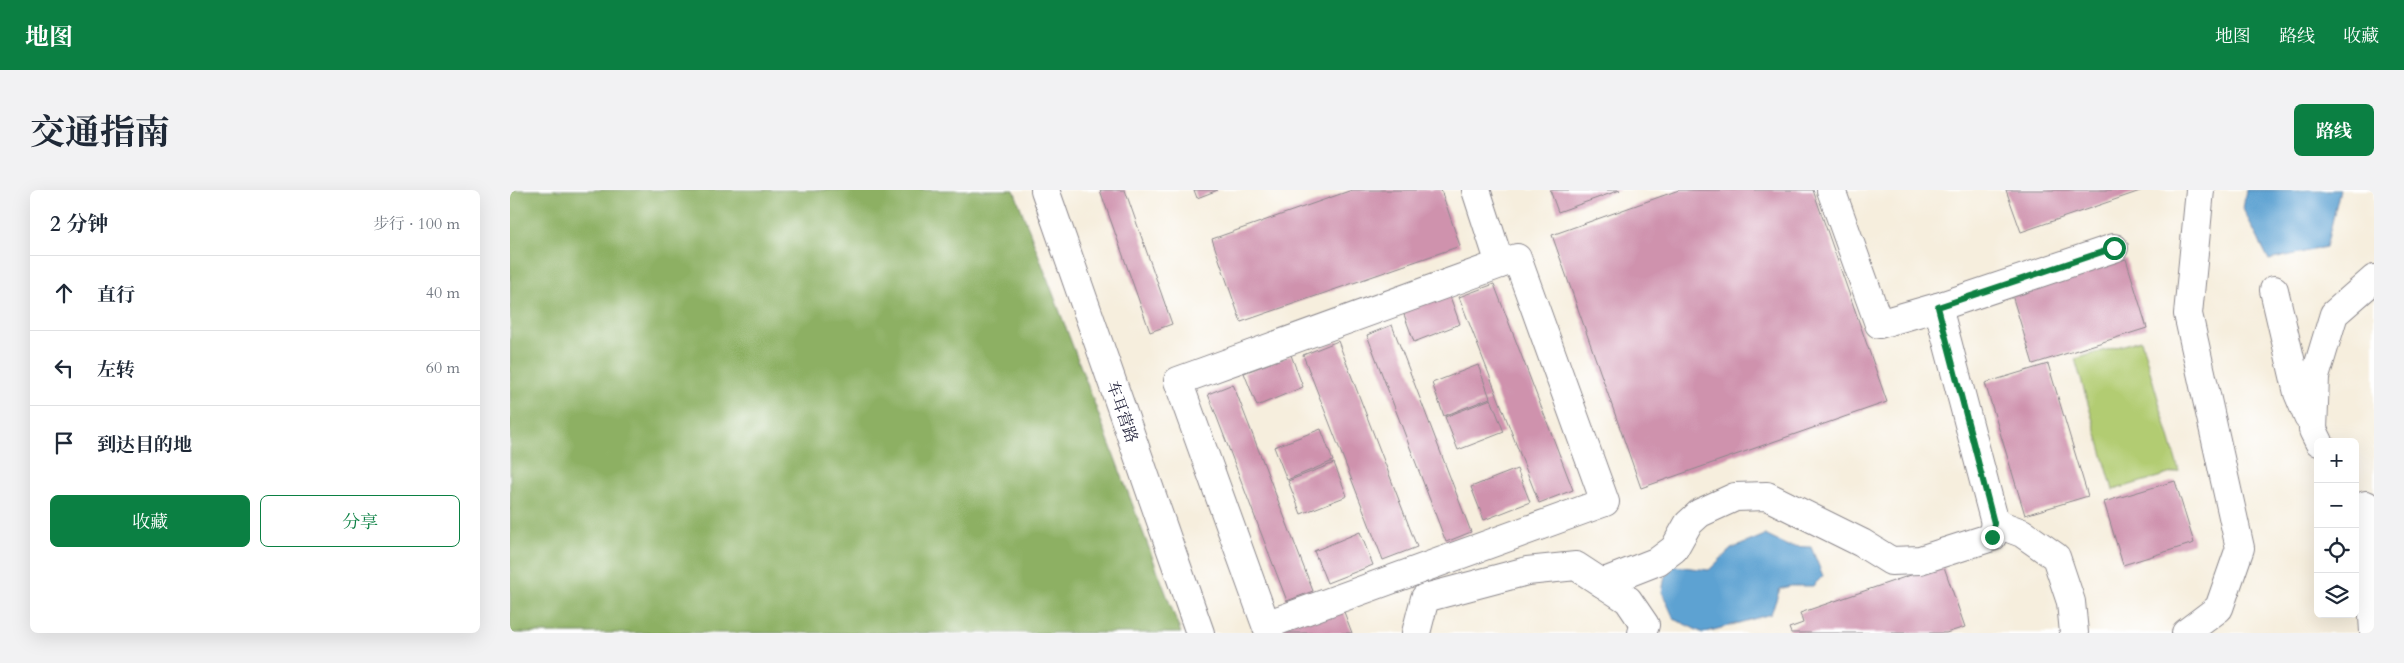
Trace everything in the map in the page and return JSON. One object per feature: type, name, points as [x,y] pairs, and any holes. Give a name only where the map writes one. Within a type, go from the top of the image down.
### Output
[{"type":"street","name":"车耳营路","points":[[1045,190],[1200,633]]},
{"type":"street","points":[[1476,190],[1500,264]]},
{"type":"street","points":[[1831,190],[1879,324],[1938,307],[2114,248]]},
{"type":"street","points":[[2186,633],[2219,608],[2240,548],[2188,314],[2200,190]]},
{"type":"street","points":[[1517,258],[1605,502],[1266,625],[1178,381],[1500,264],[1517,258]]},
{"type":"street","points":[[2316,436],[2315,378],[2334,314],[2374,279]]},
{"type":"street","points":[[2274,290],[2298,393],[2316,436]]},
{"type":"street","points":[[1602,582],[1658,561],[1674,549],[1688,524],[1700,513],[1735,497],[1767,496],[1862,543],[1891,562],[1920,560],[1992,537],[1994,523],[1938,307]]},
{"type":"street","points":[[2365,504],[2374,632]]},
{"type":"street","points":[[1994,523],[2022,533],[2056,557],[2071,602],[2074,633]]},
{"type":"street","points":[[1416,633],[1425,598],[1527,571],[1576,566],[1628,600],[1644,625],[1642,633]]},
{"type":"green space","points":[[510,190],[1014,190],[1181,633],[510,633]]},
{"type":"green space","points":[[2141,340],[2179,471],[2113,490],[2075,359]]},
{"type":"water","points":[[2246,190],[2340,190],[2326,247],[2269,260],[2243,209]]},
{"type":"water","points":[[1765,535],[1788,546],[1811,547],[1823,576],[1813,586],[1790,586],[1780,589],[1771,614],[1703,633],[1674,619],[1662,592],[1665,576],[1674,566],[1709,570],[1731,549]]},
{"type":"building","points":[[1100,190],[1125,190],[1172,324],[1150,332]]},
{"type":"building","points":[[1194,190],[1218,190],[1197,198]]},
{"type":"building","points":[[1352,190],[1441,190],[1460,246],[1241,322],[1212,239]]},
{"type":"building","points":[[1550,190],[1620,190],[1558,212]]},
{"type":"building","points":[[1679,190],[1813,190],[1887,402],[1641,488],[1552,235]]},
{"type":"building","points":[[2006,190],[2143,190],[2021,232]]},
{"type":"building","points":[[2126,259],[2147,328],[2033,364],[2012,295]]},
{"type":"building","points":[[1494,284],[1573,490],[1539,503],[1459,297]]},
{"type":"building","points":[[1448,291],[1460,324],[1414,342],[1402,309]]},
{"type":"building","points":[[1392,325],[1471,532],[1446,542],[1367,335]]},
{"type":"building","points":[[1338,341],[1417,547],[1383,560],[1303,355]]},
{"type":"building","points":[[1291,355],[1303,387],[1257,406],[1244,373]]},
{"type":"building","points":[[2048,364],[2088,496],[2025,515],[1985,383]]},
{"type":"building","points":[[1478,365],[1490,398],[1444,416],[1432,383]]},
{"type":"building","points":[[1233,384],[1313,591],[1287,601],[1208,394]]},
{"type":"building","points":[[1491,399],[1504,432],[1458,450],[1445,417]]},
{"type":"building","points":[[1321,429],[1333,461],[1287,480],[1274,447]]},
{"type":"building","points":[[1334,463],[1347,496],[1301,514],[1288,481]]},
{"type":"building","points":[[1517,469],[1530,502],[1484,520],[1471,487]]},
{"type":"building","points":[[2175,481],[2194,543],[2123,565],[2104,502]]},
{"type":"building","points":[[1360,532],[1373,565],[1327,583],[1314,551]]},
{"type":"building","points":[[1943,564],[1965,627],[1946,633],[1791,633],[1789,628],[1803,623],[1800,613]]},
{"type":"building","points":[[1341,604],[1352,633],[1286,633],[1283,625]]},
{"type":"route","points":[[1992,537],[1994,523],[1938,307],[2114,248]]}]
